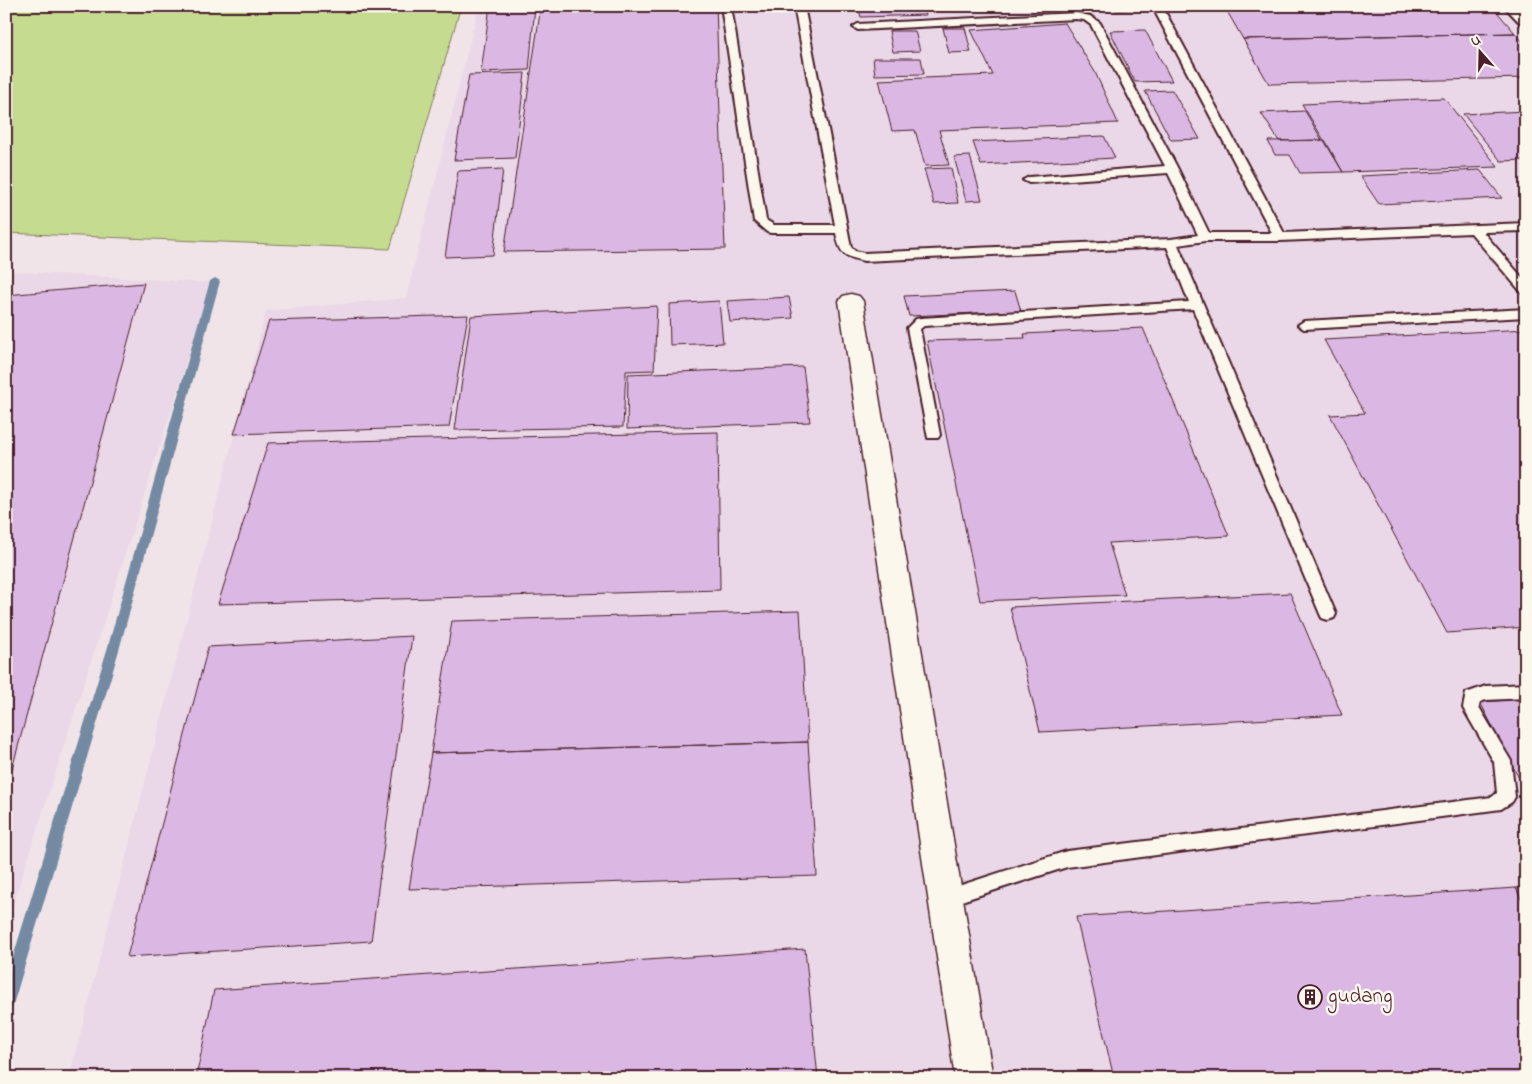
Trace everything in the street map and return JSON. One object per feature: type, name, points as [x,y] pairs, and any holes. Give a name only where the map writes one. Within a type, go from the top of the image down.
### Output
[{"type":"street","points":[[851,300],[974,1078]]},
{"type":"lane","points":[[726,6],[760,222],[771,229],[841,229]]},
{"type":"lane","points":[[799,6],[841,229],[845,248],[851,254],[864,257],[1171,243],[1205,237],[1280,237],[1526,227]]},
{"type":"lane","points":[[1157,6],[1280,237]]},
{"type":"lane","points":[[1509,6],[1526,24]]},
{"type":"lane","points":[[858,28],[1076,16],[1087,18],[1095,23],[1172,169],[1205,237]]},
{"type":"lane","points":[[1029,180],[1172,169]]},
{"type":"lane","points":[[1474,229],[1526,290]]},
{"type":"lane","points":[[1171,243],[1328,614]]},
{"type":"lane","points":[[933,435],[913,328],[921,322],[1197,305]]},
{"type":"lane","points":[[1304,325],[1526,314]]},
{"type":"lane","points":[[946,898],[1067,859],[1495,804],[1506,797],[1502,761],[1471,708],[1472,698],[1486,693],[1526,691]]},
{"type":"shaded area","points":[[479,6],[1526,6],[1526,1078],[69,1078],[266,311],[406,298]]},
{"type":"shaded area","points":[[6,271],[212,283],[6,927]]},
{"type":"green space","points":[[6,6],[461,6],[390,249],[6,233]]},
{"type":"building","points":[[490,6],[535,6],[529,70],[481,72]]},
{"type":"building","points":[[541,6],[716,6],[725,249],[504,252]]},
{"type":"building","points":[[858,6],[923,6],[926,15],[861,17]]},
{"type":"building","points":[[1114,6],[1130,6],[1132,10],[1116,11]]},
{"type":"building","points":[[1224,6],[1492,6],[1515,33],[1243,39]]},
{"type":"building","points":[[1065,23],[1095,72],[1118,123],[939,130],[949,165],[925,166],[915,130],[892,131],[879,80],[993,75],[971,30]]},
{"type":"building","points":[[943,28],[965,28],[971,52],[949,53]]},
{"type":"building","points":[[1145,30],[1172,81],[1135,82],[1110,31]]},
{"type":"building","points":[[889,31],[915,31],[920,51],[893,52]]},
{"type":"building","points":[[1515,33],[1526,45],[1526,78],[1269,84],[1243,39]]},
{"type":"building","points":[[873,58],[921,58],[924,74],[875,75]]},
{"type":"building","points":[[525,73],[515,158],[454,160],[469,75]]},
{"type":"building","points":[[1172,90],[1200,139],[1171,140],[1145,91]]},
{"type":"building","points":[[1444,98],[1498,167],[1343,172],[1302,104]]},
{"type":"building","points":[[1305,111],[1322,140],[1279,141],[1261,113]]},
{"type":"building","points":[[1526,111],[1526,160],[1501,161],[1463,114]]},
{"type":"building","points":[[1104,136],[1115,158],[981,165],[973,142]]},
{"type":"building","points":[[1325,140],[1343,172],[1300,173],[1290,155],[1275,155],[1268,141]]},
{"type":"building","points":[[970,156],[982,200],[966,201],[954,157]]},
{"type":"building","points":[[951,168],[958,203],[934,204],[924,169]]},
{"type":"building","points":[[503,169],[493,255],[445,257],[458,171]]},
{"type":"building","points":[[1480,170],[1502,198],[1379,204],[1360,176]]},
{"type":"building","points":[[144,283],[6,791],[6,295]]},
{"type":"building","points":[[1015,291],[1021,311],[909,316],[904,296]]},
{"type":"building","points":[[789,297],[793,318],[730,322],[727,301]]},
{"type":"building","points":[[719,301],[723,343],[670,345],[669,304]]},
{"type":"building","points":[[657,306],[654,370],[626,371],[623,427],[455,430],[471,316]]},
{"type":"building","points":[[468,315],[449,427],[234,434],[269,321]]},
{"type":"building","points":[[1143,328],[1229,536],[1109,543],[1125,595],[980,601],[927,341],[1025,338],[1024,334]]},
{"type":"building","points":[[1526,329],[1526,627],[1447,633],[1330,415],[1365,413],[1324,340]]},
{"type":"building","points":[[803,367],[810,422],[627,429],[628,374]]},
{"type":"building","points":[[718,432],[720,590],[218,604],[268,443]]},
{"type":"building","points":[[1290,593],[1342,715],[1040,732],[1010,607]]},
{"type":"building","points":[[800,611],[808,742],[431,753],[452,621]]},
{"type":"building","points":[[412,636],[371,941],[127,957],[208,647]]},
{"type":"building","points":[[1526,699],[1526,792],[1480,702]]},
{"type":"building","points":[[808,742],[817,876],[409,889],[431,753]]},
{"type":"building","points":[[1526,887],[1526,909],[1516,888]]},
{"type":"building","name":"gudang","points":[[1516,888],[1526,909],[1526,1078],[1114,1078],[1076,917]]},
{"type":"building","points":[[805,949],[818,1078],[196,1078],[214,990]]},
{"type":"waterway","points":[[6,1005],[113,650],[215,281]]},
{"type":"place","name":"gudang","points":[[1310,997]]}]
